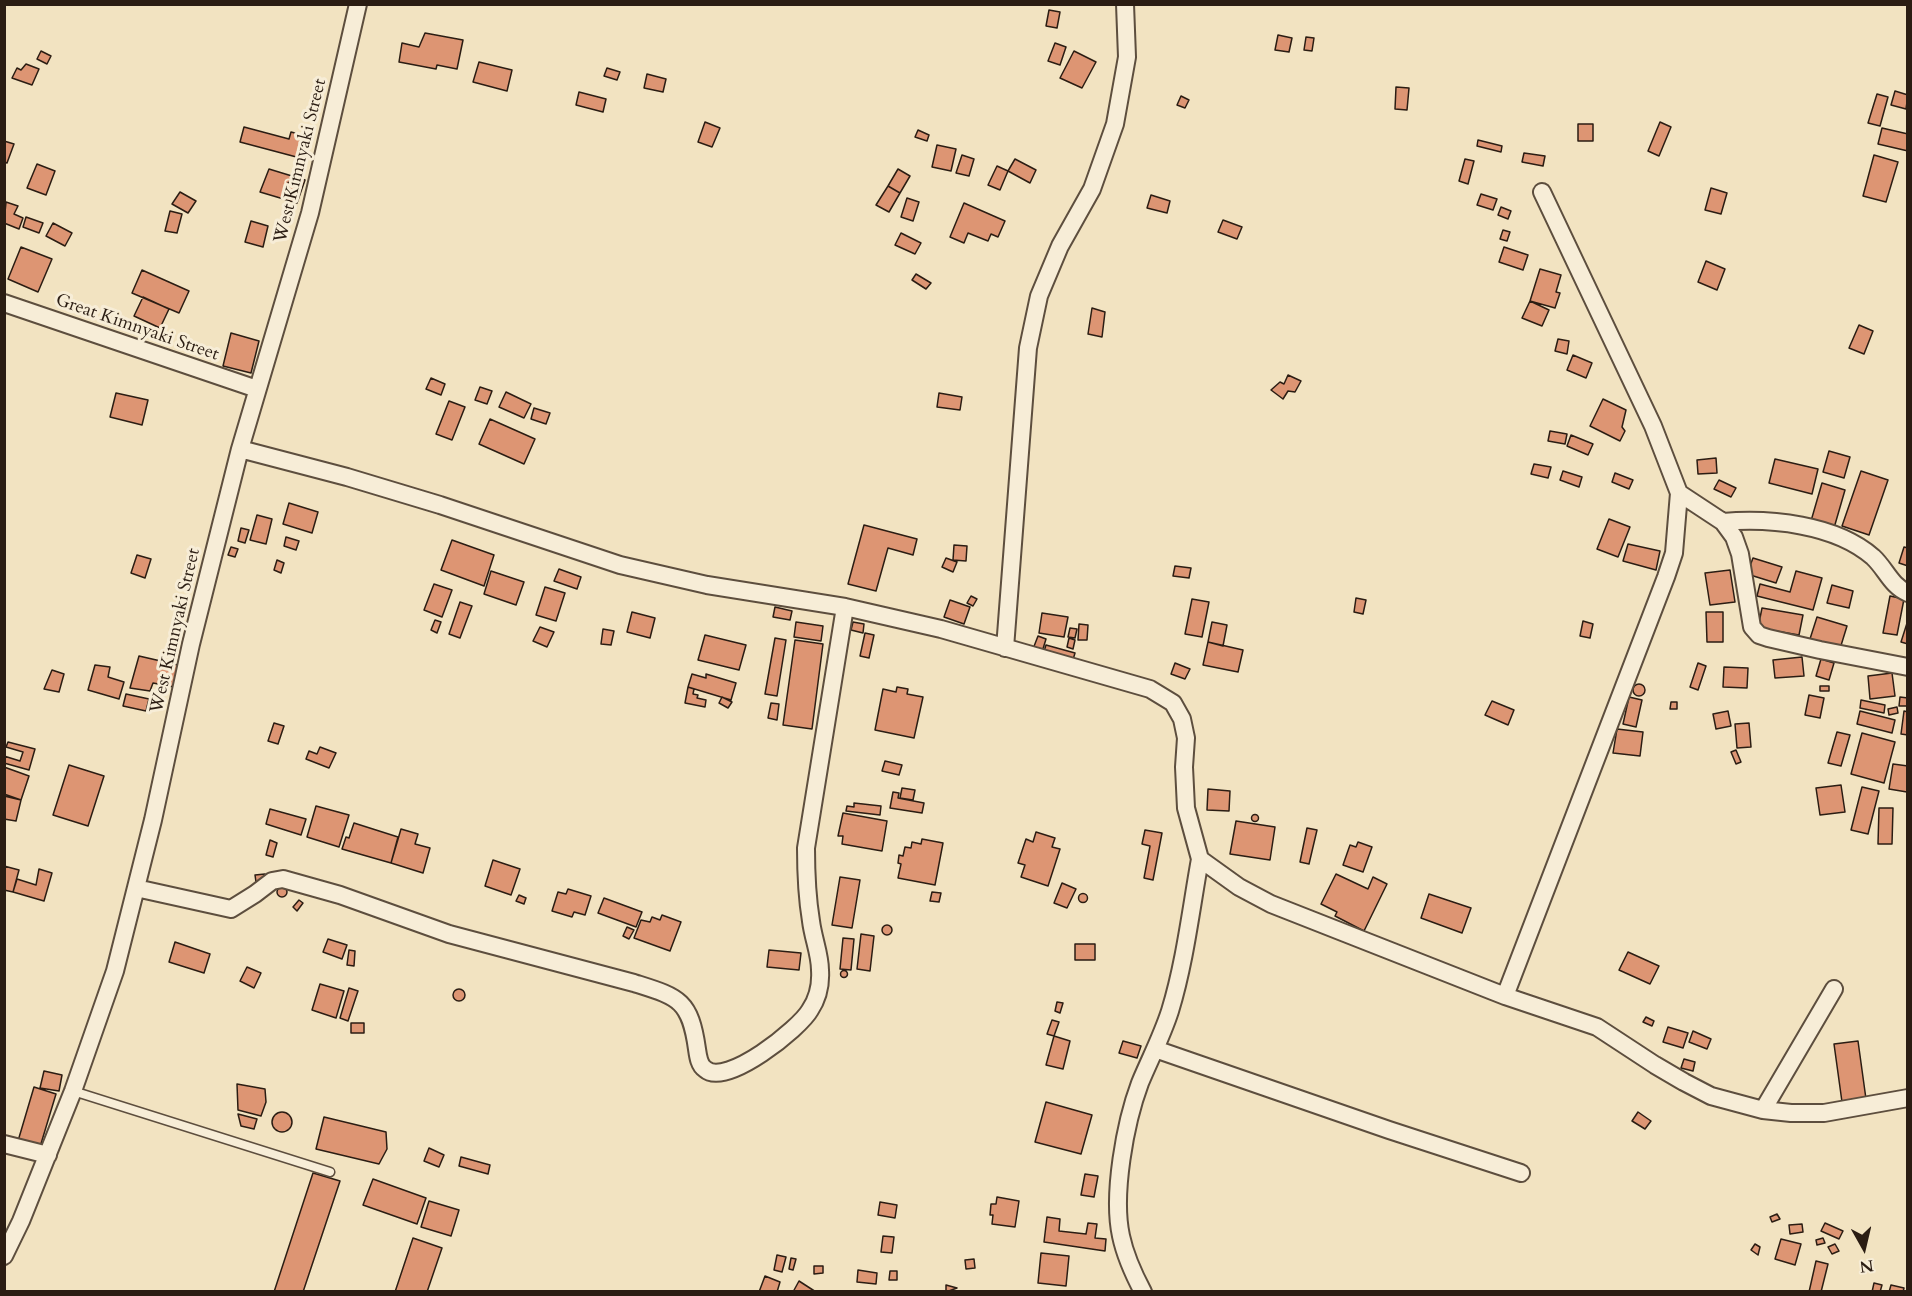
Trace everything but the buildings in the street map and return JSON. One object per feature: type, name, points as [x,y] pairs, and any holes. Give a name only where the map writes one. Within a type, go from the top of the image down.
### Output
[{"type":"street","name":"West Kimnyaki Street","points":[[4,1256],[21,1221],[73,1091],[115,971],[153,820],[191,644],[240,449],[310,213],[358,4]]},
{"type":"street","points":[[1005,648],[1028,348],[1039,296],[1060,246],[1092,189],[1115,124],[1127,57],[1125,4]]},
{"type":"street","points":[[1505,996],[1666,577],[1674,553],[1679,493],[1653,426],[1542,192]]},
{"type":"street","name":"Great Kimnyaki Street","points":[[4,303],[257,389]]},
{"type":"street","points":[[240,449],[347,477],[440,505],[620,565],[707,585],[845,607],[940,629],[1150,689],[1173,703],[1182,718],[1186,738],[1184,767],[1186,808],[1200,859],[1179,978],[1170,1013],[1136,1097],[1117,1187],[1121,1236],[1143,1292]]},
{"type":"street","points":[[1679,493],[1723,522],[1734,537],[1740,554],[1752,627],[1760,635],[1820,651],[1908,667]]},
{"type":"street","points":[[1723,522],[1766,520],[1822,531],[1852,543],[1871,555],[1894,585],[1899,590],[1908,593]]},
{"type":"street","points":[[136,888],[231,909],[272,880],[283,879],[340,895],[449,934],[634,983],[662,992],[680,1002],[694,1028],[698,1054],[704,1069],[715,1073],[735,1068],[753,1059],[791,1031],[810,1012],[819,992],[818,950],[811,923],[806,886],[806,848],[845,607]]},
{"type":"street","points":[[1200,859],[1239,886],[1271,904],[1505,996],[1597,1027],[1684,1082],[1711,1095],[1763,1110],[1791,1113],[1824,1113],[1908,1098]]},
{"type":"street","points":[[1763,1110],[1834,989]]},
{"type":"street","points":[[1155,1049],[1521,1173]]},
{"type":"street","points":[[4,1144],[48,1155]]},
{"type":"lane","points":[[73,1091],[330,1172]]}]
